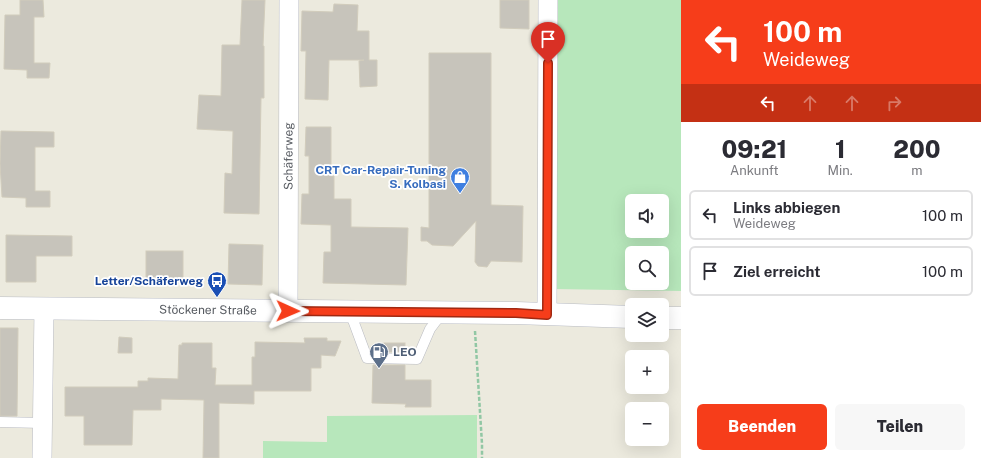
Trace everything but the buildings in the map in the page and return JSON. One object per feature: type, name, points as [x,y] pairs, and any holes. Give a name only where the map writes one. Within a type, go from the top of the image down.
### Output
[{"type":"main road","name":"Stöckener Straße","points":[[0,308],[475,313],[625,317]]},
{"type":"main road","points":[[669,318],[681,318]]},
{"type":"street","name":"Schäferweg","points":[[288,311],[289,0]]},
{"type":"street","points":[[547,315],[548,0]]},
{"type":"street","points":[[42,458],[44,309]]},
{"type":"lane","points":[[350,312],[367,358],[417,359],[430,329],[442,313]]},
{"type":"lane","points":[[0,422],[42,422]]},
{"type":"path","points":[[475,313],[482,458]]},
{"type":"green space","points":[[554,0],[681,0],[681,291],[553,289]]},
{"type":"green space","points":[[477,415],[477,458],[263,458],[263,441],[327,442],[327,416]]},
{"type":"place","name":"CRT Car-Repair-Tuning S. Kolbasi","points":[[460,194]]},
{"type":"place","name":"Letter/Schäferweg","points":[[217,298]]},
{"type":"place","name":"LEO","points":[[379,369]]},
{"type":"route","points":[[288,311],[516,313],[547,315],[548,63]]}]
